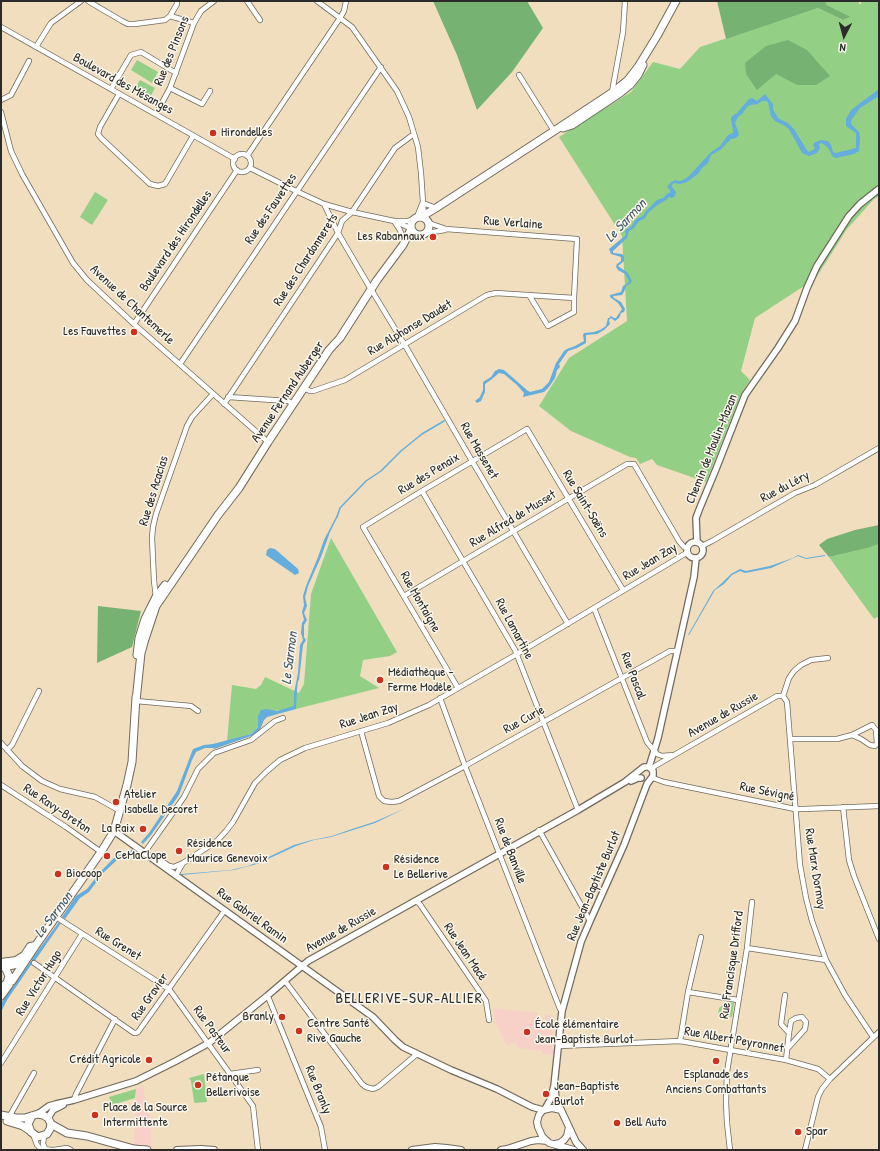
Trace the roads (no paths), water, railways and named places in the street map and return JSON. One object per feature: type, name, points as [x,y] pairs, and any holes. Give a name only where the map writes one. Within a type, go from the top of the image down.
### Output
[{"type":"main road","points":[[554,131],[572,125],[630,85],[638,75],[676,1]]},
{"type":"main road","points":[[421,218],[430,226],[427,233],[421,235],[417,234],[411,229],[411,222],[421,218],[613,92],[628,80],[657,36]]},
{"type":"main road","name":"Avenue Fernand Auberger","points":[[101,852],[114,831],[128,780],[132,762],[141,653],[156,606],[239,488],[329,350],[340,338],[371,290],[403,245],[411,229]]},
{"type":"main road","name":"Avenue Fernand Auberger","points":[[403,245],[417,234]]},
{"type":"main road","name":"Avenue Fernand Auberger","points":[[136,701],[137,653],[139,638],[145,619],[156,597],[193,552]]},
{"type":"main road","points":[[5,986],[27,960],[36,945],[59,919],[101,852]]},
{"type":"main road","points":[[2,965],[16,960],[24,955],[30,946],[36,945]]},
{"type":"main road","points":[[2,965],[18,964],[27,960]]},
{"type":"main road","points":[[1,996],[8,976],[6,969],[2,965]]},
{"type":"main road","points":[[547,1141],[542,1136],[538,1127],[537,1122],[539,1115],[544,1109],[552,1108],[561,1110],[576,1142],[583,1150]]},
{"type":"main road","points":[[1,1115],[16,1118],[43,1115],[67,1133]]},
{"type":"main road","points":[[31,1132],[29,1121],[35,1115]]},
{"type":"main road","points":[[1,1119],[23,1126],[38,1137],[67,1133],[87,1136],[132,1149],[147,1150]]},
{"type":"main road","points":[[45,1135],[50,1129],[49,1121]]},
{"type":"main road","points":[[555,1144],[564,1140],[567,1136],[569,1127]]},
{"type":"main road","points":[[501,1150],[531,1141],[547,1141],[574,1150]]},
{"type":"main road","points":[[412,1150],[435,1147],[461,1150]]},
{"type":"main road","points":[[178,1150],[214,1150]]},
{"type":"street","points":[[36,47],[51,23],[81,1]]},
{"type":"street","points":[[88,1],[128,24],[165,20],[170,16],[177,4],[177,1]]},
{"type":"street","name":"Rue des Pinsons","points":[[156,114],[170,88],[194,23],[201,11],[214,1]]},
{"type":"street","points":[[247,1],[260,20]]},
{"type":"street","points":[[250,168],[324,204],[394,221],[408,221],[421,218],[423,203],[418,147],[397,91],[352,27],[317,1]]},
{"type":"street","points":[[246,156],[340,18],[344,11],[346,1]]},
{"type":"street","points":[[588,114],[613,92],[625,1]]},
{"type":"street","points":[[170,16],[194,23]]},
{"type":"street","name":"Boulevard des Mésanges","points":[[1,27],[235,159]]},
{"type":"street","points":[[111,90],[131,55],[141,52],[176,72]]},
{"type":"street","points":[[1,100],[11,95],[29,61]]},
{"type":"street","name":"Rue des Fauvettes","points":[[180,364],[381,67]]},
{"type":"street","points":[[519,75],[554,131]]},
{"type":"street","points":[[170,88],[202,104],[210,91]]},
{"type":"street","points":[[120,94],[100,127],[98,134],[150,184],[158,186],[164,184],[193,136]]},
{"type":"street","name":"Avenue de Chantemerle","points":[[1,112],[11,151],[22,174],[73,263],[87,280],[134,324],[268,442]]},
{"type":"street","name":"Rue des Chardonnerets","points":[[224,404],[338,233],[342,221],[352,212],[395,148],[414,134]]},
{"type":"street","points":[[239,155],[246,156],[251,162],[250,168],[242,172],[237,170],[234,164],[235,159],[239,155]]},
{"type":"street","name":"Boulevard des Hirondelles","points":[[134,324],[237,170]]},
{"type":"street","name":"Chemin de Moulin-Mazan","points":[[699,544],[696,518],[745,395],[795,321],[817,266],[849,216],[860,204],[879,189]]},
{"type":"street","points":[[423,203],[436,208]]},
{"type":"street","name":"Rue Massenet","points":[[324,204],[338,233],[371,290],[568,624]]},
{"type":"street","name":"Rue Verlaine","points":[[421,218],[446,229]]},
{"type":"street","points":[[394,221],[411,229]]},
{"type":"street","points":[[394,221],[400,230],[403,245]]},
{"type":"street","name":"Rue Verlaine","points":[[427,233],[446,229],[577,239],[574,298]]},
{"type":"street","name":"Rue Alphonse Daudet","points":[[304,388],[313,391],[345,380],[487,296],[496,293],[574,298]]},
{"type":"street","points":[[529,295],[548,326],[574,312],[574,298]]},
{"type":"street","name":"Rue des Acacias","points":[[156,606],[152,538],[156,514],[187,426],[192,417],[213,394]]},
{"type":"street","points":[[228,397],[288,401],[294,404]]},
{"type":"street","name":"Rue des Penaix","points":[[363,527],[527,429]]},
{"type":"street","name":"Rue Saint-Saëns","points":[[527,429],[624,590]]},
{"type":"street","name":"Rue du Léry","points":[[699,544],[712,541],[795,493],[815,485],[879,448]]},
{"type":"street","name":"Rue Alfred de Musset","points":[[404,596],[627,464],[634,464],[679,541],[688,550]]},
{"type":"street","name":"Rue Lamartine","points":[[422,491],[517,654],[578,810]]},
{"type":"street","name":"Rue Montaigne","points":[[363,527],[458,688]]},
{"type":"street","points":[[690,544],[699,544],[703,550],[702,554],[696,558],[690,556],[688,550],[690,544]]},
{"type":"street","name":"Rue Jean Zay","points":[[176,875],[183,863],[217,841],[233,822],[255,783],[280,760],[305,748],[388,723],[411,713],[458,688],[568,624],[688,550]]},
{"type":"street","points":[[642,779],[646,781],[651,779],[654,775],[651,768],[654,751],[678,652],[694,577],[696,558]]},
{"type":"street","points":[[154,581],[159,585],[165,585]]},
{"type":"street","name":"Rue Pascal","points":[[594,608],[647,742],[654,751]]},
{"type":"street","name":"Rue Curie","points":[[361,731],[379,796],[384,801],[399,801],[465,766],[670,651],[678,652]]},
{"type":"street","points":[[783,696],[789,678],[801,665],[811,660],[828,658]]},
{"type":"street","points":[[7,750],[12,745],[39,691]]},
{"type":"street","name":"Avenue de Russie","points":[[651,768],[777,696],[783,696]]},
{"type":"street","name":"Rue Marx Dormoy","points":[[783,696],[787,702],[800,864],[812,921],[826,960],[845,995],[873,1037]]},
{"type":"street","name":"Rue de Banville","points":[[440,698],[465,766],[562,1011]]},
{"type":"street","points":[[136,701],[191,706],[198,711]]},
{"type":"street","points":[[145,852],[184,797],[198,769],[214,753],[251,740],[275,721],[284,718]]},
{"type":"street","points":[[790,739],[837,739],[852,735],[872,725],[876,730],[877,744],[875,746],[852,735]]},
{"type":"street","points":[[1,743],[25,768],[49,784],[60,789],[95,797],[120,811]]},
{"type":"street","points":[[654,751],[662,756],[674,755]]},
{"type":"street","points":[[644,791],[640,771],[644,767],[651,768]]},
{"type":"street","name":"Avenue de Russie","points":[[35,1115],[49,1106],[74,1100],[141,1079],[176,1062],[208,1043],[308,961],[539,830],[578,810],[625,782],[640,771]]},
{"type":"street","name":"Avenue de Russie","points":[[625,782],[638,778],[642,779]]},
{"type":"street","name":"Rue Sévigné","points":[[651,779],[795,809],[879,806]]},
{"type":"street","name":"Rue Jean-Baptiste Burlot","points":[[544,1109],[550,1100],[554,1086],[562,1011],[581,942],[624,845],[644,791],[651,779]]},
{"type":"street","name":"Rue Ravy-Breton","points":[[1,785],[66,827],[101,852]]},
{"type":"street","points":[[843,807],[849,860],[879,939]]},
{"type":"street","points":[[539,830],[590,921]]},
{"type":"street","name":"Rue Gabriel Ramin","points":[[114,831],[373,1017],[403,1047],[497,1089],[532,1107],[544,1109]]},
{"type":"street","points":[[152,857],[174,867],[183,863]]},
{"type":"street","name":"Rue Jean Macé","points":[[414,901],[419,903],[486,1001],[489,1020]]},
{"type":"street","name":"Rue Francisque Drifford","points":[[730,1150],[726,1104],[727,1072],[747,948],[752,902]]},
{"type":"street","name":"Rue Gravier","points":[[34,963],[134,1033],[138,1032],[224,910]]},
{"type":"street","name":"Rue Grenet","points":[[59,919],[169,989]]},
{"type":"street","name":"Rue Victor Hugo","points":[[1,1063],[82,934]]},
{"type":"street","points":[[680,1041],[688,992],[701,937]]},
{"type":"street","points":[[747,948],[826,960]]},
{"type":"street","points":[[285,981],[362,1084],[366,1087],[373,1089],[378,1087],[417,1054]]},
{"type":"street","name":"Rue Pasteur","points":[[169,989],[253,1106],[258,1150]]},
{"type":"street","points":[[688,992],[738,1000]]},
{"type":"street","points":[[785,994],[781,1024],[790,1033]]},
{"type":"street","name":"Rue Branly","points":[[267,996],[321,1126],[325,1150]]},
{"type":"street","points":[[786,1060],[791,1021],[802,1017],[806,1022],[805,1029],[788,1048]]},
{"type":"street","points":[[74,1100],[115,1019]]},
{"type":"street","points":[[805,1150],[818,1097],[822,1089],[830,1079],[879,1032]]},
{"type":"street","name":"Rue Albert Peyronnet","points":[[559,1046],[680,1041],[786,1060],[818,1069],[830,1079]]},
{"type":"street","points":[[230,1074],[258,1070]]},
{"type":"street","points":[[9,1117],[34,1072]]},
{"type":"street","name":"Rue Jean-Baptiste Burlot","points":[[554,1086],[556,1100],[561,1110]]},
{"type":"street","name":"Avenue de Russie","points":[[49,1121],[53,1110],[74,1100]]},
{"type":"street","points":[[31,1132],[37,1145],[41,1149],[55,1150],[68,1148],[71,1150]]},
{"type":"street","points":[[45,1135],[43,1144],[46,1150]]},
{"type":"water","points":[[879,89],[879,96],[860,108],[852,119],[852,125],[859,132],[859,151],[854,154],[836,158],[833,157],[825,145],[821,143],[819,144],[820,148],[817,153],[809,156],[802,153],[789,129],[775,121],[771,116],[768,102],[762,101],[758,104],[747,107],[735,123],[739,134],[738,136],[731,139],[720,150],[711,155],[708,163],[698,174],[687,182],[680,184],[674,183],[672,187],[676,192],[675,196],[672,198],[669,197],[648,213],[645,218],[638,222],[634,228],[629,231],[627,238],[613,251],[613,253],[622,254],[624,256],[624,261],[618,266],[628,273],[632,281],[626,286],[622,295],[613,296],[621,302],[625,309],[619,318],[615,321],[611,318],[609,320],[610,324],[604,330],[597,334],[586,335],[586,343],[568,351],[559,364],[560,367],[557,370],[555,378],[544,392],[523,397],[524,393],[517,385],[504,374],[499,373],[485,384],[485,392],[481,401],[477,403],[475,401],[480,397],[483,390],[483,382],[499,369],[504,370],[530,392],[542,389],[549,382],[556,363],[564,351],[584,341],[584,333],[600,330],[606,326],[608,318],[611,316],[616,318],[622,309],[618,303],[610,297],[610,295],[621,292],[623,286],[629,281],[625,274],[616,267],[621,261],[621,257],[611,254],[609,249],[626,235],[625,231],[631,227],[636,219],[643,216],[657,200],[670,193],[670,190],[667,187],[671,182],[676,180],[681,181],[689,176],[711,152],[720,146],[728,135],[733,133],[732,116],[737,113],[749,99],[752,98],[757,101],[765,94],[773,104],[773,110],[779,119],[788,123],[794,129],[808,152],[815,148],[813,146],[814,143],[821,140],[828,141],[833,152],[836,153],[856,148],[856,133],[846,126],[846,119],[851,110]]},
{"type":"water","points":[[337,515],[338,516],[329,534],[305,597],[307,606],[304,613],[307,620],[304,625],[304,637],[306,640],[303,645],[296,709],[267,717],[264,720],[260,730],[251,736],[214,749],[205,748],[196,752],[179,795],[143,844],[141,842],[149,833],[177,791],[193,749],[251,734],[258,727],[258,716],[261,710],[266,709],[277,711],[294,706],[294,693],[298,673],[300,645],[303,640],[301,633],[302,623],[304,620],[302,612],[304,605],[303,596],[324,540]]},
{"type":"water","points":[[270,548],[275,549],[298,569],[299,573],[295,575],[266,555],[267,550]]},
{"type":"water","points":[[798,555],[806,558],[825,556],[806,559],[798,556],[771,568],[745,573],[740,571],[732,575],[724,584],[715,590],[688,635],[713,591],[731,574],[740,569],[746,571],[770,566]]},
{"type":"water","points":[[406,808],[375,823],[331,837],[314,840],[296,846],[257,864],[234,870],[181,875],[231,870],[248,866],[294,845],[312,840],[332,836],[374,822]]},
{"type":"water","points":[[135,849],[138,852],[128,854],[117,860],[103,873],[89,892],[80,898],[65,919],[62,917],[76,896],[87,889],[114,858]]},
{"type":"water","points":[[59,922],[61,923],[34,962],[31,960]]},
{"type":"water","points":[[31,961],[33,962],[7,1000],[1,1012],[1,1004],[3,1000]]},
{"type":"waterway","name":"Le Sarmon","points":[[337,517],[340,508],[366,481],[381,471],[401,451],[422,434],[444,421]]},
{"type":"place","name":"Hirondelles","points":[[213,133]]},
{"type":"place","name":"Les Rabannaux","points":[[433,237]]},
{"type":"place","name":"Les Fauvettes","points":[[134,332]]},
{"type":"place","name":"Médiathèque - Ferme Modèle","points":[[380,680]]},
{"type":"place","name":"Atelier Isabelle Decoret","points":[[116,802]]},
{"type":"place","name":"La Paix","points":[[143,829]]},
{"type":"place","name":"Résidence Maurice Genevoix","points":[[179,851]]},
{"type":"place","name":"CeMaClope","points":[[107,856]]},
{"type":"place","name":"Résidence Le Bellerive","points":[[386,867]]},
{"type":"place","name":"Biocoop","points":[[58,874]]},
{"type":"place","name":"Branly","points":[[282,1017]]},
{"type":"place","name":"Centre Santé Rive Gauche","points":[[299,1031]]},
{"type":"place","name":"École élémentaire Jean-Baptiste Burlot","points":[[527,1032]]},
{"type":"place","name":"Crédit Agricole","points":[[149,1060]]},
{"type":"place","name":"Esplanade des Anciens Combattants","points":[[716,1061]]},
{"type":"place","name":"Pétanque Bellerivoise","points":[[198,1085]]},
{"type":"place","name":"Jean-Baptiste Burlot","points":[[546,1094]]},
{"type":"place","name":"Place de la Source Intermittente","points":[[95,1115]]},
{"type":"place","name":"Bell Auto","points":[[617,1123]]},
{"type":"place","name":"Spar","points":[[798,1132]]},
{"type":"district","name":"BELLERIVE-SUR-ALLIER","points":[[409,999]]}]
